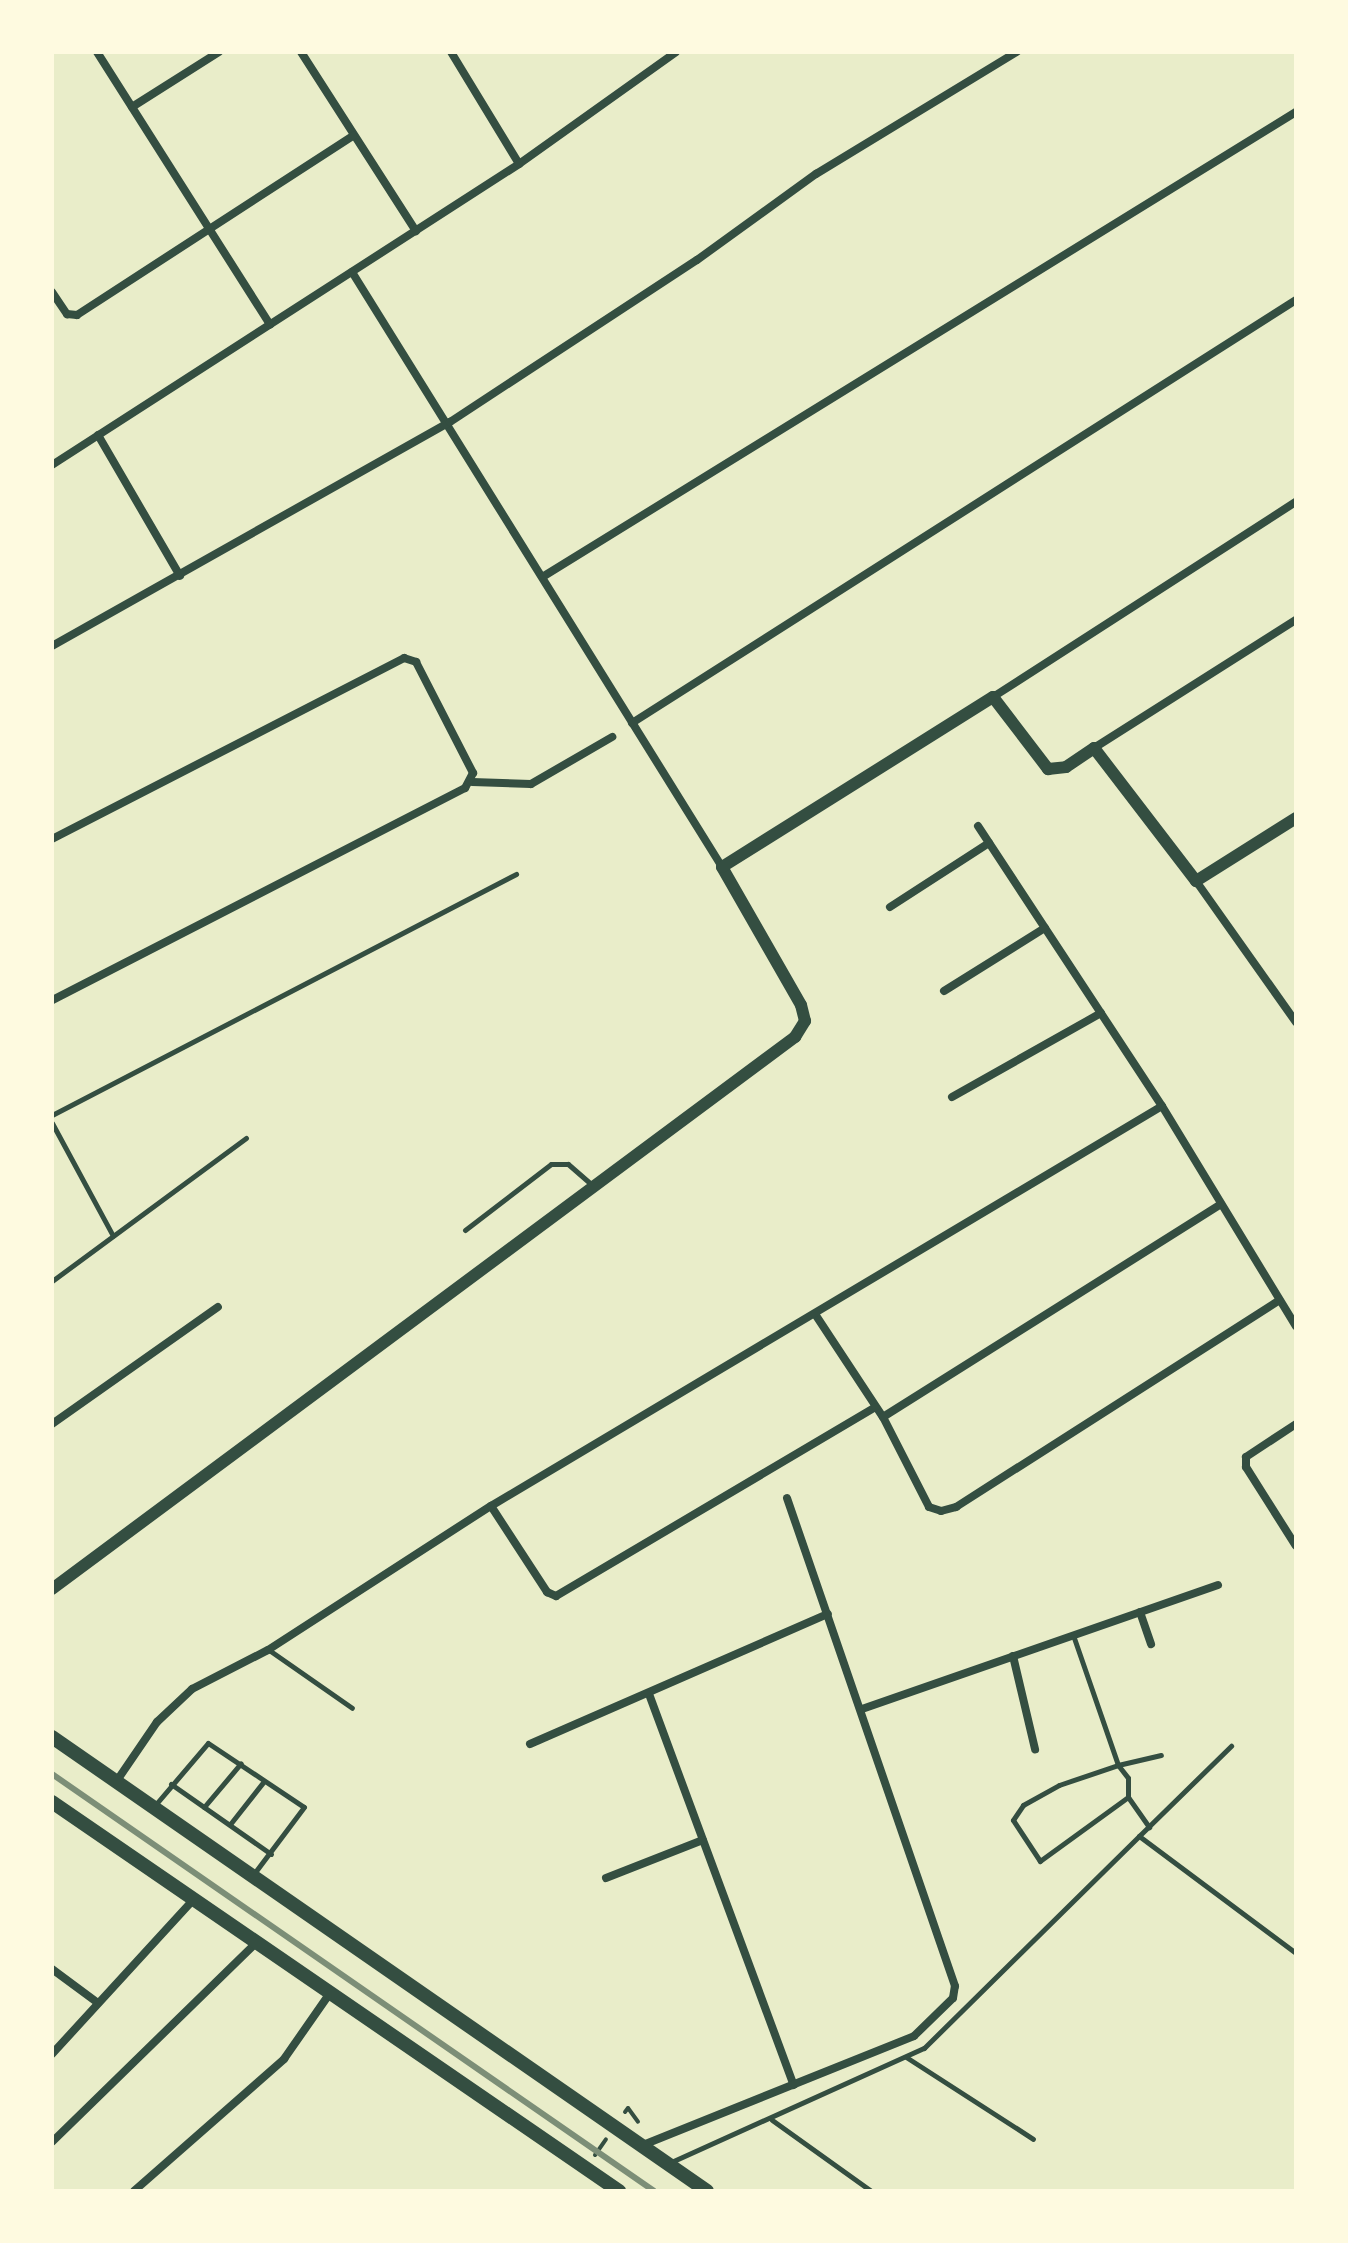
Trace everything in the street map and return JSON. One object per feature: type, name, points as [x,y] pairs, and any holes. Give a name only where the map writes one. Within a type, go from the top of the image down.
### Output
[{"type":"main road","points":[[52,1737],[707,2191]]},
{"type":"main road","points":[[52,1802],[619,2191]]},
{"type":"street","points":[[97,52],[270,325]]},
{"type":"street","points":[[132,107],[219,52]]},
{"type":"street","points":[[301,52],[416,231]]},
{"type":"street","points":[[451,52],[519,164]]},
{"type":"street","points":[[52,465],[519,164],[676,52]]},
{"type":"street","points":[[52,646],[450,422],[684,268],[816,174],[1017,52]]},
{"type":"street","points":[[544,576],[1296,112]]},
{"type":"street","points":[[52,292],[67,314],[77,315],[353,136]]},
{"type":"street","points":[[52,1589],[795,1037],[805,1021],[801,1005],[722,867],[450,422],[352,272]]},
{"type":"street","points":[[632,723],[1296,300]]},
{"type":"street","points":[[98,435],[180,576]]},
{"type":"street","points":[[722,867],[1296,502]]},
{"type":"street","points":[[993,697],[1048,769],[1066,767],[1296,620]]},
{"type":"street","points":[[52,839],[404,658],[416,662],[473,773],[472,782]]},
{"type":"street","points":[[52,1000],[472,782],[531,784],[612,737]]},
{"type":"street","points":[[1094,748],[1196,881],[1296,1022]]},
{"type":"street","points":[[1196,881],[1296,818]]},
{"type":"street","points":[[978,826],[1162,1106],[1219,1205],[1296,1326]]},
{"type":"street","points":[[890,907],[989,843]]},
{"type":"street","points":[[944,991],[1045,928]]},
{"type":"street","points":[[952,1097],[1101,1013]]},
{"type":"street","points":[[116,1782],[157,1722],[192,1689],[268,1650],[491,1506],[1162,1106]]},
{"type":"street","points":[[883,1417],[1219,1205]]},
{"type":"street","points":[[815,1314],[883,1417],[929,1507],[956,1507],[1280,1300]]},
{"type":"street","points":[[52,1424],[218,1307]]},
{"type":"street","points":[[491,1506],[547,1592],[556,1596],[875,1407]]},
{"type":"street","points":[[1296,1424],[1246,1457],[1246,1467],[1296,1546]]},
{"type":"street","points":[[643,2145],[914,2036],[946,2006],[955,1986],[787,1498]]},
{"type":"street","points":[[862,1709],[1218,1585]]},
{"type":"street","points":[[1140,1612],[1151,1644]]},
{"type":"street","points":[[530,1744],[828,1614]]},
{"type":"street","points":[[1013,1656],[1035,1749]]},
{"type":"street","points":[[649,1694],[794,2085]]},
{"type":"street","points":[[606,1878],[703,1840]]},
{"type":"street","points":[[52,2054],[194,1899]]},
{"type":"street","points":[[52,2142],[258,1942]]},
{"type":"street","points":[[52,1969],[98,2003]]},
{"type":"street","points":[[134,2191],[284,2059],[330,1993]]},
{"type":"lane","points":[[52,1115],[516,874]]},
{"type":"lane","points":[[52,1123],[113,1236]]},
{"type":"lane","points":[[52,1281],[246,1138]]},
{"type":"lane","points":[[465,1230],[551,1164],[568,1164],[593,1186]]},
{"type":"lane","points":[[1073,1635],[1118,1765],[1128,1778],[1128,1797],[1149,1827]]},
{"type":"lane","points":[[268,1650],[352,1708]]},
{"type":"lane","points":[[153,1808],[208,1743],[241,1763],[304,1809],[253,1875]]},
{"type":"lane","points":[[668,2163],[771,2120],[924,2048],[1231,1746]]},
{"type":"lane","points":[[1128,1797],[1040,1861],[1013,1820],[1023,1805],[1059,1785],[1118,1765],[1161,1755]]},
{"type":"lane","points":[[204,1807],[241,1763]]},
{"type":"lane","points":[[231,1823],[264,1781]]},
{"type":"lane","points":[[171,1784],[231,1823],[271,1854]]},
{"type":"lane","points":[[1139,1836],[1296,1953]]},
{"type":"lane","points":[[906,2057],[1033,2139]]},
{"type":"lane","points":[[771,2120],[871,2191]]},
{"type":"path","points":[[619,2120],[628,2108]]},
{"type":"path","points":[[592,2159],[610,2133]]},
{"type":"railway","points":[[52,1774],[654,2191]]}]
